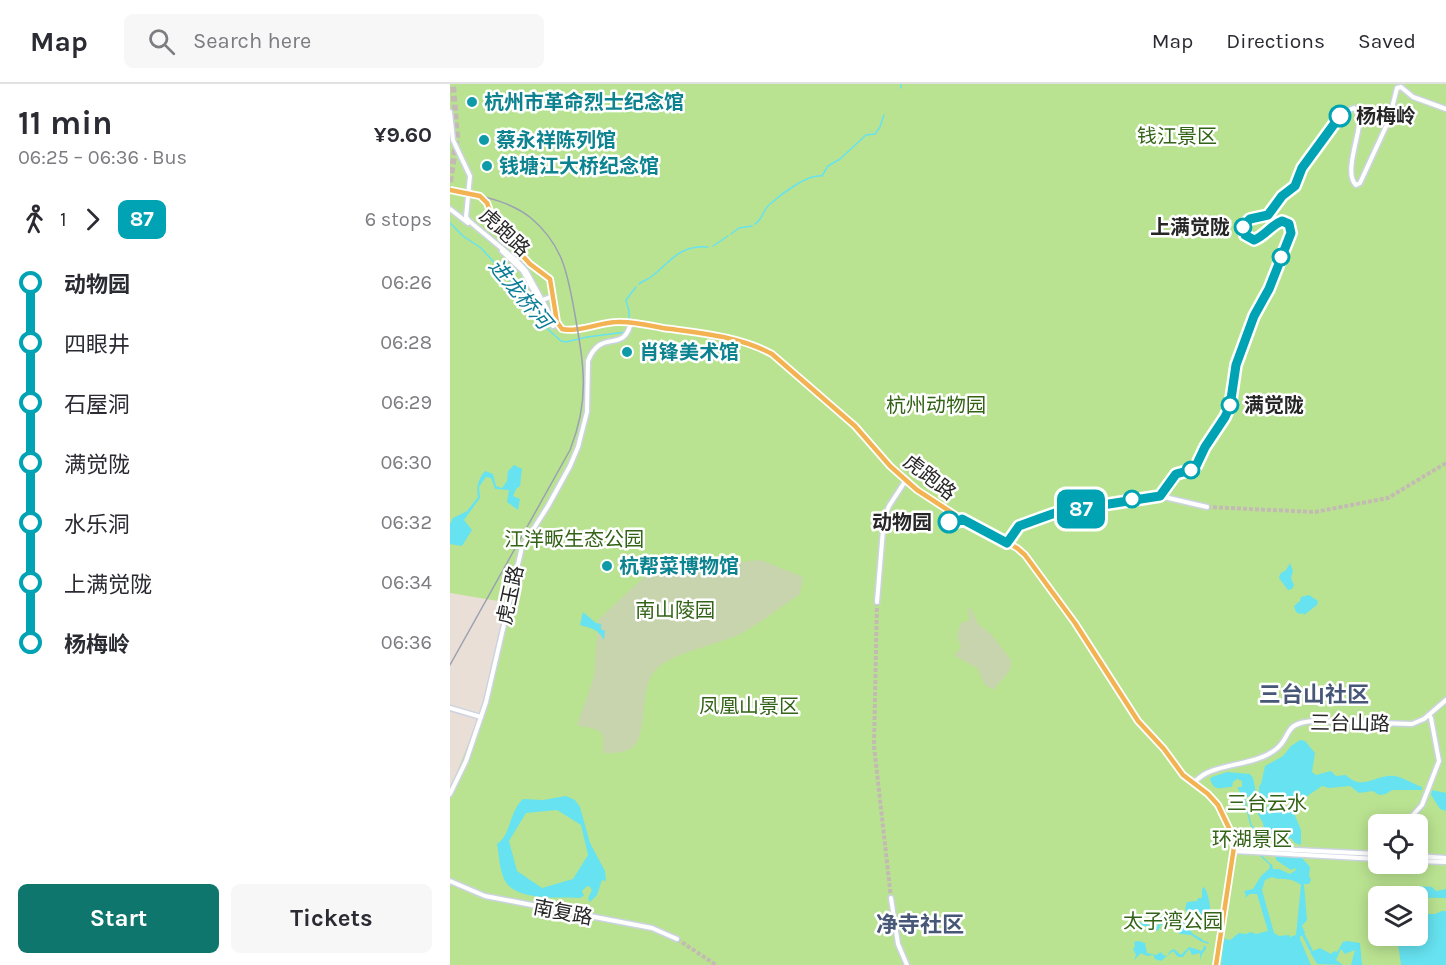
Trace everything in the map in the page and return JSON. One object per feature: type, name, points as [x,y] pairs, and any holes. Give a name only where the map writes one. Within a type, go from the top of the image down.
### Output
[{"type":"main road","points":[[450,190],[480,196],[487,203],[496,227],[530,264],[550,279],[558,322],[562,329]]},
{"type":"main road","name":"虎跑路","points":[[562,329],[571,331],[610,322],[631,322],[736,340],[771,354],[855,426],[906,480],[941,506],[1017,548],[1025,555],[1075,623],[1138,722],[1164,749],[1183,775],[1208,794],[1218,805],[1234,849]]},
{"type":"main road","points":[[1216,965],[1234,849]]},
{"type":"street","points":[[1160,496],[1176,474],[1191,470],[1196,466],[1205,447],[1225,417],[1230,406],[1236,365],[1254,316],[1269,289],[1291,233],[1289,224],[1282,221],[1260,238],[1250,239],[1243,232],[1245,223],[1250,219],[1270,214],[1282,196],[1295,186],[1302,168],[1333,125],[1349,110],[1354,108],[1360,115],[1351,170],[1352,182],[1356,185],[1360,183],[1388,123],[1397,88],[1401,87],[1419,100],[1446,109]]},
{"type":"street","name":"虎跑路","points":[[450,112],[453,140],[470,176],[466,217],[469,222],[517,261],[555,324],[562,329]]},
{"type":"street","name":"虎跑路","points":[[450,209],[514,261],[540,299]]},
{"type":"street","points":[[540,299],[553,295]]},
{"type":"street","name":"虎玉路","points":[[450,794],[466,761],[481,717],[522,547],[548,506],[578,447],[587,412],[590,356],[600,344],[626,337],[631,322]]},
{"type":"street","points":[[877,602],[884,518],[906,480]]},
{"type":"street","points":[[1007,543],[1019,526],[1058,512],[1160,496],[1207,507]]},
{"type":"street","name":"三台山路","points":[[1193,783],[1209,772],[1249,761],[1275,750],[1292,727],[1298,723],[1314,721],[1412,724],[1429,715],[1446,700]]},
{"type":"street","points":[[450,708],[481,717]]},
{"type":"street","points":[[1414,814],[1422,805],[1439,761],[1429,715]]},
{"type":"street","points":[[1234,849],[1368,856]]},
{"type":"street","points":[[1428,859],[1446,858]]},
{"type":"street","points":[[1428,860],[1446,862]]},
{"type":"street","name":"南复路","points":[[450,881],[486,896],[652,928],[677,939]]},
{"type":"street","points":[[891,898],[898,944],[908,965]]},
{"type":"green space","points":[[450,84],[1446,84],[1446,965],[450,965],[450,789],[483,708],[510,603],[450,593]]},
{"type":"green space","name":"南山陵园","points":[[761,560],[803,577],[800,594],[742,633],[683,654],[661,665],[654,672],[647,689],[638,740],[628,750],[603,753],[603,735],[598,730],[577,725],[594,677],[598,620],[660,562],[703,570],[720,570],[721,564]]},
{"type":"green space","points":[[971,608],[978,624],[991,634],[1011,660],[1010,670],[993,690],[984,684],[978,669],[954,655],[961,648],[957,635],[961,623],[970,620],[968,609]]},
{"type":"water","points":[[514,465],[522,469],[520,486],[513,496],[520,499],[518,510],[507,502],[509,490],[495,489],[491,478],[486,477],[479,487],[480,498],[464,520],[472,530],[462,546],[450,544],[450,524],[453,518],[467,511],[478,497],[478,484],[485,471],[493,474],[496,486],[502,488],[507,481],[508,471]]},
{"type":"water","points":[[1290,563],[1294,585],[1288,590],[1279,578]]},
{"type":"water","points":[[1309,595],[1318,601],[1317,605],[1304,615],[1296,612],[1294,606],[1301,597]]},
{"type":"water","points":[[583,612],[596,623],[601,624],[601,629],[605,631],[604,640],[596,631],[580,625]]},
{"type":"water","points":[[1300,740],[1305,741],[1315,753],[1312,772],[1316,775],[1331,771],[1336,776],[1346,775],[1358,782],[1395,776],[1422,787],[1422,790],[1392,790],[1379,795],[1373,791],[1359,793],[1350,786],[1329,788],[1322,786],[1303,799],[1299,797],[1292,801],[1285,798],[1283,800],[1273,799],[1273,804],[1276,806],[1291,806],[1301,830],[1301,845],[1295,843],[1291,838],[1279,844],[1278,855],[1302,858],[1310,867],[1311,880],[1309,884],[1304,884],[1307,920],[1302,926],[1304,936],[1300,936],[1300,939],[1311,965],[1221,965],[1224,939],[1230,940],[1239,933],[1256,934],[1268,931],[1257,894],[1250,894],[1245,898],[1244,891],[1253,889],[1272,864],[1273,869],[1290,874],[1296,870],[1295,868],[1291,870],[1276,860],[1275,843],[1270,836],[1265,837],[1263,823],[1255,809],[1268,807],[1268,801],[1264,795],[1259,794],[1265,766],[1283,756]],"holes":[[[1276,878],[1292,880],[1301,885],[1296,935],[1290,937],[1274,933],[1262,890],[1265,880]]]},
{"type":"water","points":[[1227,772],[1250,774],[1256,792],[1246,798],[1242,796],[1237,787],[1242,787],[1242,781],[1237,779],[1233,782],[1232,787],[1217,788],[1212,784],[1210,779],[1212,777]]},
{"type":"water","points":[[1432,790],[1446,793],[1446,811],[1440,809],[1431,795]]},
{"type":"water","points":[[566,796],[575,800],[580,807],[590,843],[605,871],[606,881],[602,880],[597,895],[590,902],[588,898],[592,890],[589,886],[582,891],[584,896],[579,898],[536,896],[515,890],[507,884],[503,876],[497,844],[505,835],[523,799],[543,800]],"holes":[[[557,810],[581,825],[588,855],[573,879],[542,888],[517,871],[509,841],[526,813]]]},
{"type":"water","points":[[1204,887],[1210,904],[1210,922],[1198,930],[1206,920],[1200,913],[1195,918],[1187,916],[1183,922],[1193,934],[1202,939],[1202,942],[1191,935],[1180,934],[1165,923],[1158,931],[1149,926],[1140,926],[1136,921],[1156,927],[1162,921],[1158,916],[1166,915],[1166,921],[1174,926],[1176,922],[1180,925],[1188,914],[1185,909],[1187,902],[1202,898]]},
{"type":"water","points":[[1428,887],[1436,891],[1446,889],[1446,898],[1428,898]]},
{"type":"water","points":[[1446,911],[1446,965],[1401,965],[1398,946],[1428,946],[1428,914]]},
{"type":"water","points":[[1134,942],[1145,943],[1147,953],[1156,955],[1161,952],[1167,956],[1161,961],[1155,959],[1153,955],[1147,956],[1141,953],[1134,960],[1136,955],[1133,949]]},
{"type":"water","points":[[1343,942],[1360,943],[1362,965],[1351,965],[1355,950],[1345,954],[1341,949],[1336,960],[1343,965],[1317,964],[1310,952],[1320,948],[1331,954],[1334,951],[1337,952]]},
{"type":"water","points":[[1206,946],[1200,960],[1200,953],[1192,955],[1189,949],[1183,957],[1178,957],[1173,951],[1167,956],[1174,949],[1181,955],[1189,947],[1202,951]]},
{"type":"waterway","points":[[755,224],[767,207],[780,196],[809,178],[822,176],[828,166],[840,159],[866,135],[875,134],[884,115]]},
{"type":"waterway","name":"进龙桥河","points":[[450,223],[463,236],[481,248],[522,293],[526,303],[540,322],[561,341],[626,332]]},
{"type":"waterway","points":[[731,234],[739,228],[752,226]]},
{"type":"waterway","points":[[713,246],[728,236]]},
{"type":"waterway","points":[[639,284],[682,252],[698,247],[708,247]]},
{"type":"waterway","points":[[629,320],[626,300],[636,287]]},
{"type":"waterway","points":[[1244,797],[1251,825],[1256,831],[1257,848]]},
{"type":"waterway","points":[[1259,854],[1271,865]]},
{"type":"waterway","points":[[1304,936],[1311,950]]},
{"type":"waterway","points":[[1202,941],[1208,943]]},
{"type":"tunnel","points":[[450,182],[457,137],[453,84]]},
{"type":"tunnel","points":[[1207,507],[1315,512],[1388,498],[1446,463]]},
{"type":"tunnel","points":[[877,602],[874,746],[891,898]]},
{"type":"tunnel","points":[[677,939],[716,965]]},
{"type":"railway","points":[[450,189],[492,199],[513,207],[531,218],[551,239],[567,275],[583,367],[583,399],[570,450],[450,665]]},
{"type":"bus line","name":"87","points":[[949,522],[962,519],[1007,543],[1019,526],[1058,512],[1160,496],[1176,474],[1191,470],[1196,466],[1228,411],[1236,365],[1254,316],[1267,294],[1291,233],[1289,224],[1282,221],[1254,240],[1245,235],[1244,225],[1247,220],[1268,215],[1282,196],[1293,189],[1302,168],[1340,116]]},
{"type":"place","name":"杭州市革命烈士纪念馆","points":[[472,102]]},
{"type":"place","name":"杨梅岭","points":[[1340,116]]},
{"type":"place","name":"蔡永祥陈列馆","points":[[484,140]]},
{"type":"place","name":"钱塘江大桥纪念馆","points":[[487,166]]},
{"type":"place","name":"上满觉陇","points":[[1243,227]]},
{"type":"place","name":"肖锋美术馆","points":[[627,352]]},
{"type":"place","name":"满觉陇","points":[[1230,405]]},
{"type":"place","name":"动物园","points":[[949,522]]},
{"type":"place","name":"杭帮菜博物馆","points":[[607,566]]},
{"type":"district","name":"三台山社区","points":[[1314,694]]},
{"type":"district","name":"净寺社区","points":[[920,924]]},
{"type":"park label","name":"钱江景区","points":[[1177,136]]},
{"type":"park label","name":"杭州动物园","points":[[936,405]]},
{"type":"park label","name":"江洋畈生态公园","points":[[574,539]]},
{"type":"park label","name":"凤凰山景区","points":[[749,706]]},
{"type":"park label","name":"三台云水","points":[[1267,803]]},
{"type":"park label","name":"环湖景区","points":[[1252,839]]},
{"type":"park label","name":"太子湾公园","points":[[1173,921]]}]
